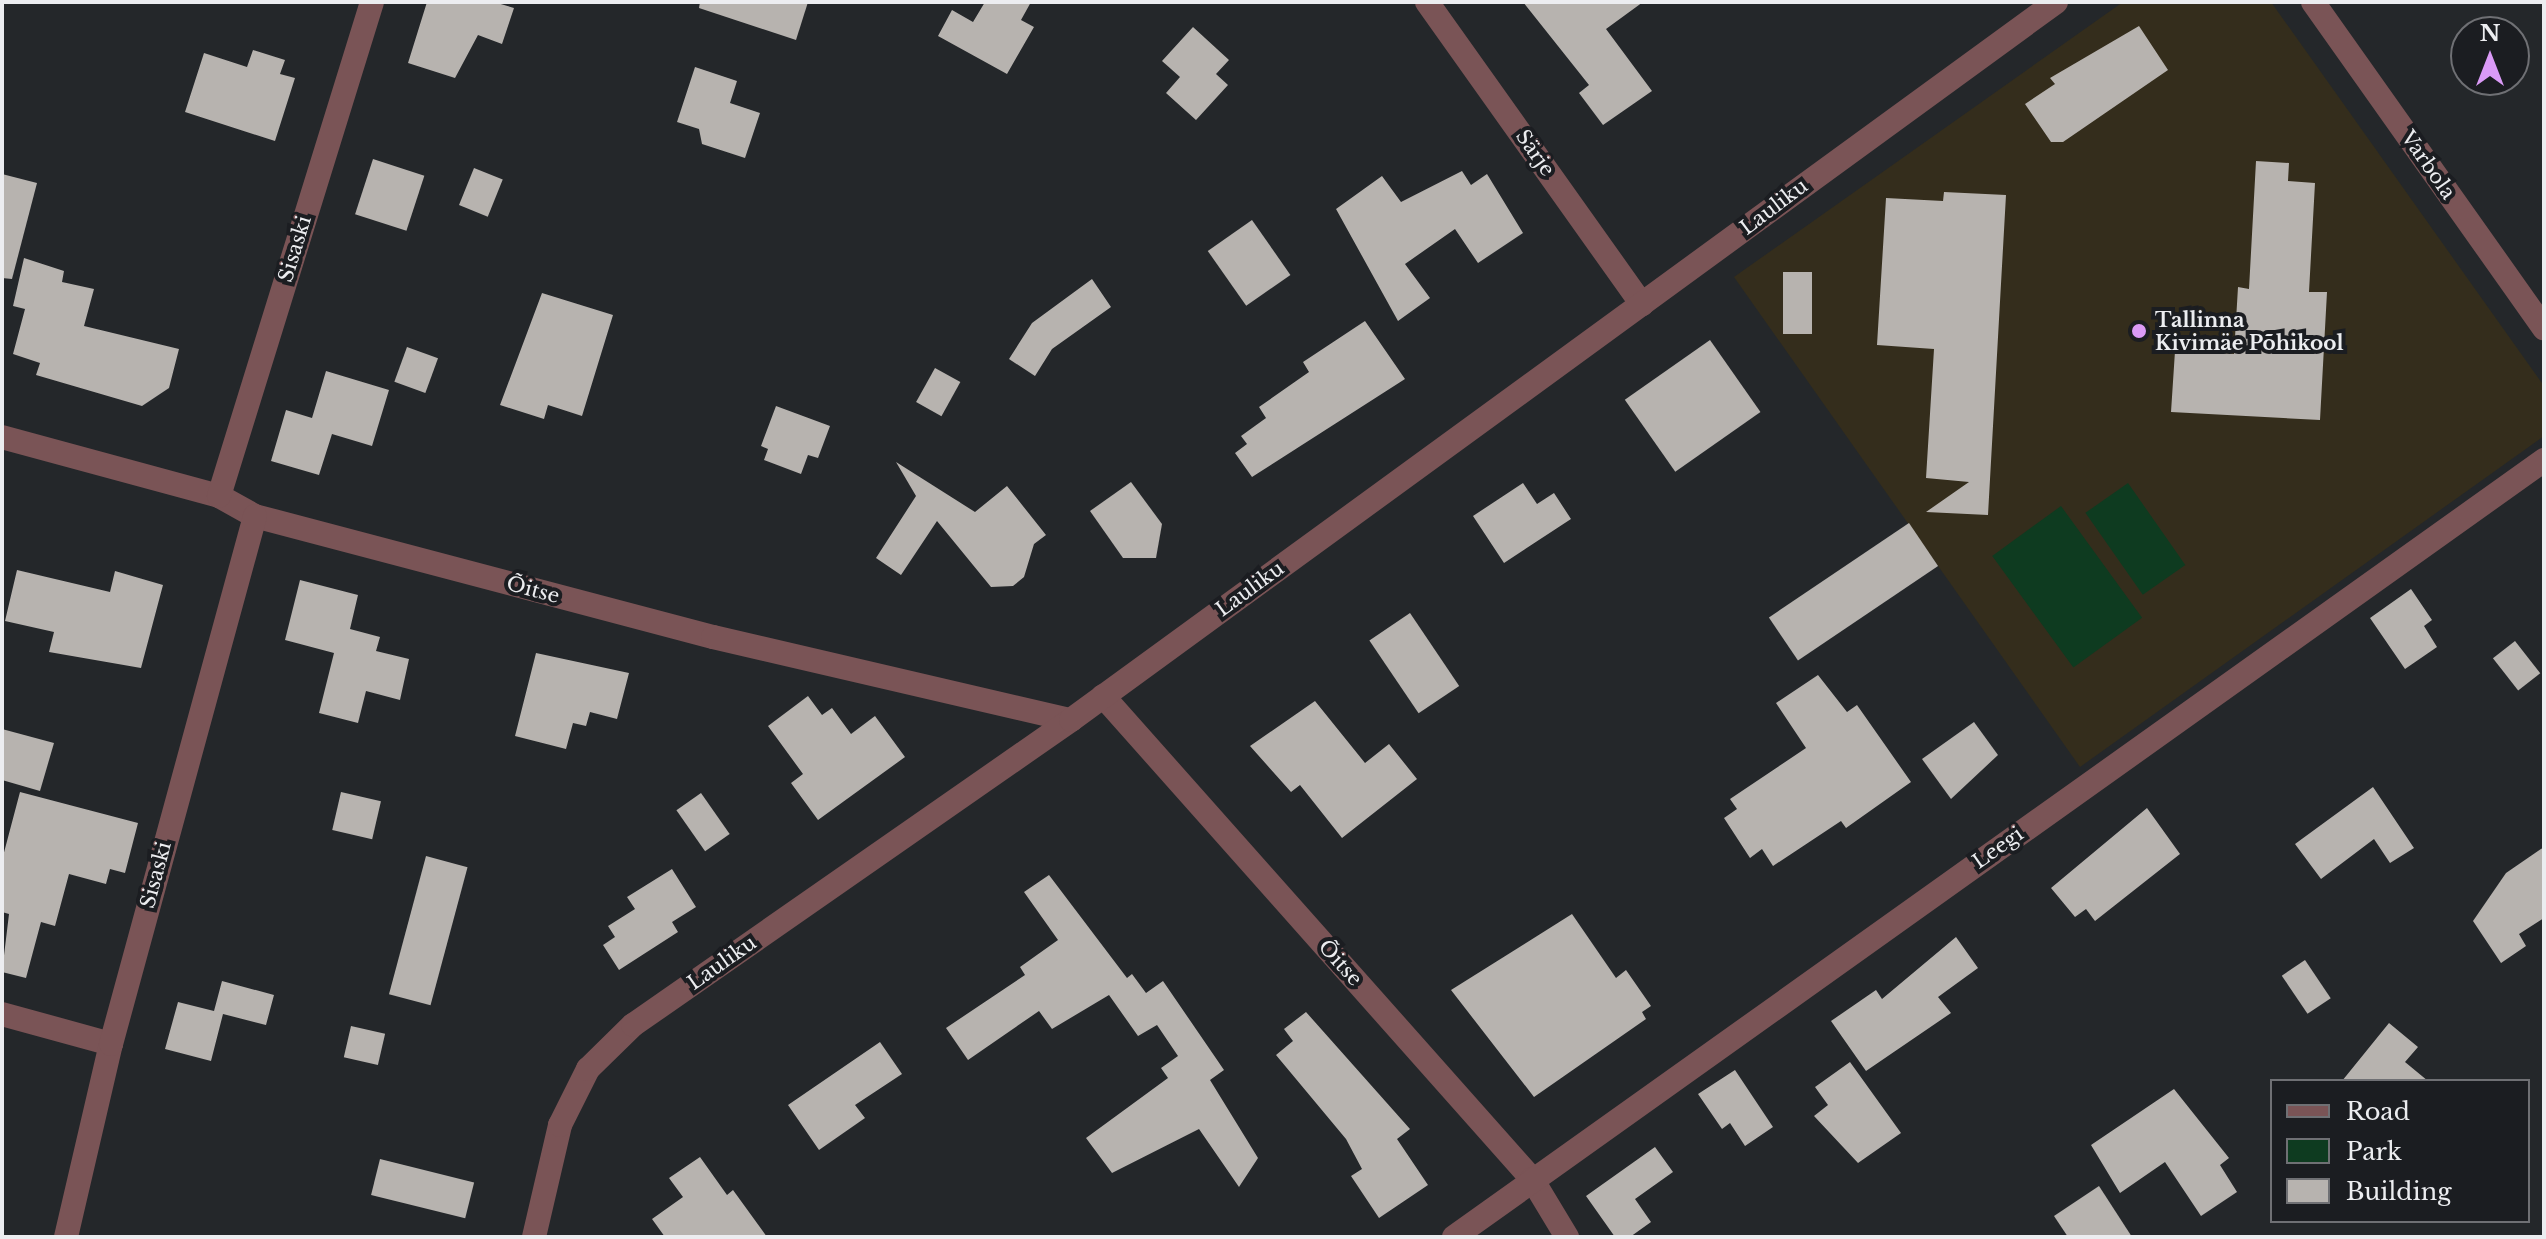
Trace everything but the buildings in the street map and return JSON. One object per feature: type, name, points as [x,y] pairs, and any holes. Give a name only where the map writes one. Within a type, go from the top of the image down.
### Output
[{"type":"street","name":"Sisaski","points":[[219,496],[372,2]]},
{"type":"street","name":"Särje","points":[[1427,2],[1642,304]]},
{"type":"street","name":"Lauliku","points":[[534,1237],[560,1125],[588,1069],[633,1025],[1071,720],[2056,2]]},
{"type":"street","name":"Varbola","points":[[2313,2],[2544,328]]},
{"type":"street","name":"Õitse","points":[[2,437],[219,496],[255,516],[713,637],[1071,720]]},
{"type":"street","name":"Leegi","points":[[1454,1237],[2544,460]]},
{"type":"street","name":"Sisaski","points":[[66,1237],[111,1044],[255,516]]},
{"type":"street","name":"Õitse","points":[[1103,696],[1532,1179],[1567,1237]]},
{"type":"street","points":[[2,1014],[111,1044]]},
{"type":"shaded area","name":"Tallinna Kivimäe Põhikool","points":[[2123,2],[2271,2],[2544,386],[2544,436],[2080,767],[1734,277]]},
{"type":"green space","points":[[2128,483],[2185,565],[2143,595],[2085,513]]},
{"type":"green space","points":[[2061,506],[2142,618],[2073,668],[1992,556]]},
{"type":"place","name":"Tallinna Kivimäe Põhikool","points":[[2139,331]]}]
